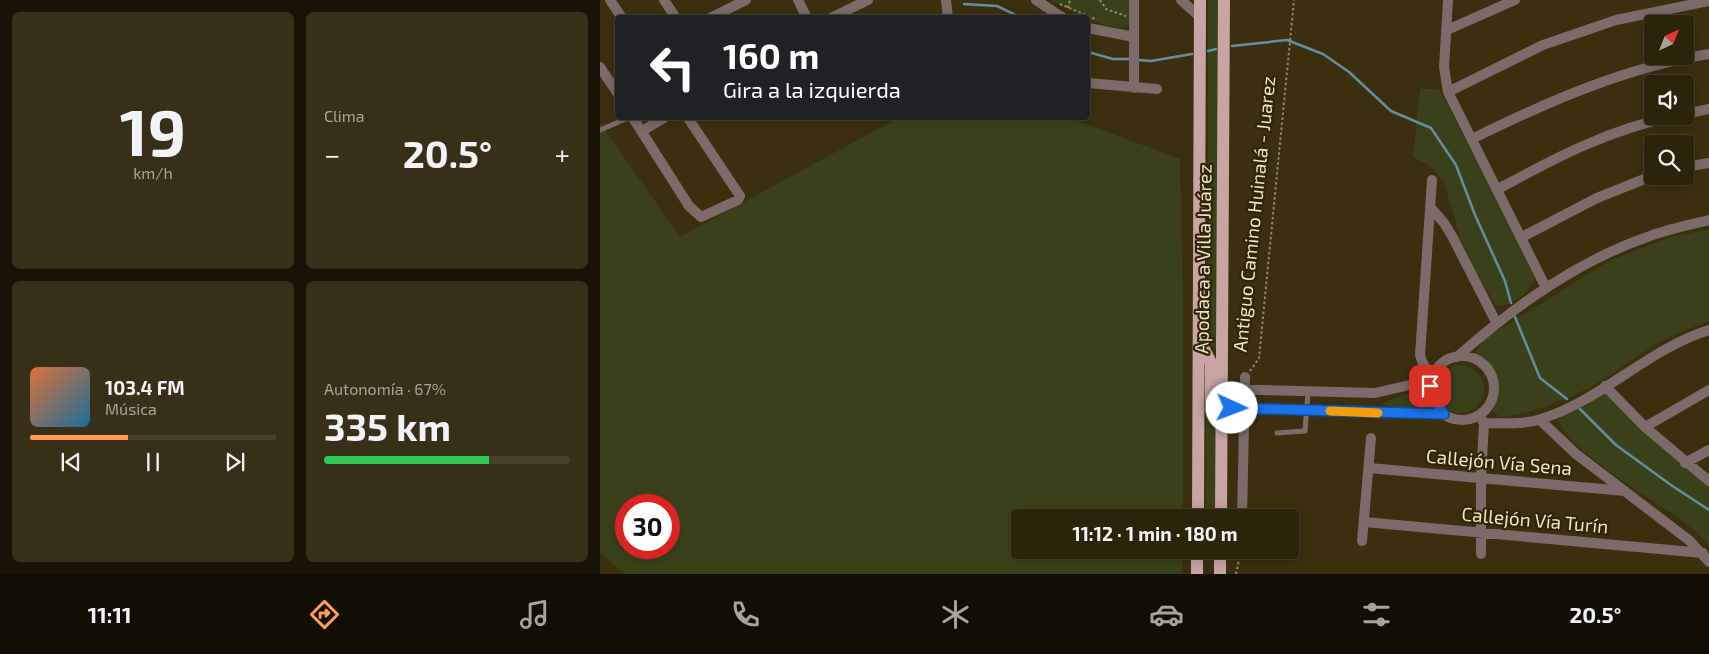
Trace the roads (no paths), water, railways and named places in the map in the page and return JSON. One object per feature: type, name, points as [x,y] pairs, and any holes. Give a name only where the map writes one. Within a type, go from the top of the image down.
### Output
[{"type":"main road","name":"Apodaca a Villa Juárez","points":[[1198,509],[1200,0]]},
{"type":"main road","name":"Apodaca a Villa Juárez","points":[[1221,509],[1224,0]]},
{"type":"main road","points":[[1198,339],[1211,363],[1211,401],[1221,408]]},
{"type":"main road","points":[[1197,574],[1198,559]]},
{"type":"main road","points":[[1220,559],[1220,574]]},
{"type":"street","points":[[610,0],[620,15]]},
{"type":"street","points":[[664,0],[674,15]]},
{"type":"street","points":[[716,15],[746,0]]},
{"type":"street","points":[[798,0],[805,15]]},
{"type":"street","points":[[837,15],[868,0]]},
{"type":"street","points":[[946,0],[948,15]]},
{"type":"street","points":[[1036,0],[1065,13]]},
{"type":"street","points":[[1134,0],[1134,88]]},
{"type":"street","points":[[1181,0],[1200,17]]},
{"type":"street","points":[[1448,0],[1444,67],[1448,92],[1545,286]]},
{"type":"street","points":[[1446,30],[1515,0]]},
{"type":"street","points":[[1448,92],[1543,45],[1616,20],[1709,1]]},
{"type":"street","points":[[1090,28],[1134,38]]},
{"type":"street","points":[[1472,139],[1543,104],[1590,85],[1644,67],[1709,54]]},
{"type":"street","points":[[600,67],[615,90]]},
{"type":"street","points":[[1090,83],[1157,89]]},
{"type":"street","points":[[1694,112],[1709,109]]},
{"type":"street","points":[[634,120],[689,206],[701,217],[738,200],[740,196],[689,120]]},
{"type":"street","points":[[642,131],[661,120]]},
{"type":"street","points":[[1498,189],[1566,151],[1616,132],[1644,124]]},
{"type":"street","points":[[1694,166],[1709,163]]},
{"type":"street","points":[[1522,237],[1597,198],[1644,179]]},
{"type":"street","points":[[1432,180],[1432,209],[1420,355],[1423,364],[1432,378]]},
{"type":"street","points":[[1432,209],[1452,236],[1496,322]]},
{"type":"street","points":[[1457,357],[1496,322],[1545,286],[1616,249],[1651,235],[1709,220]]},
{"type":"street","points":[[1221,408],[1444,414],[1463,420],[1540,420],[1605,386],[1666,347],[1709,330]]},
{"type":"street","points":[[1444,414],[1431,397],[1432,378],[1444,361],[1457,357],[1468,357],[1478,361],[1487,368],[1492,378],[1494,389],[1492,400],[1482,419],[1481,554]]},
{"type":"street","name":"Antiguo Camino Huinalá - Juarez","points":[[1242,509],[1246,409],[1245,377]]},
{"type":"street","points":[[1221,389],[1375,393],[1432,378]]},
{"type":"street","points":[[1605,386],[1645,427],[1709,481]]},
{"type":"street","points":[[1645,427],[1709,390]]},
{"type":"street","points":[[1352,393],[1352,412]]},
{"type":"street","points":[[1375,393],[1375,412]]},
{"type":"street","points":[[1540,420],[1576,454],[1672,526],[1706,558]]},
{"type":"street","points":[[1362,541],[1371,438]]},
{"type":"street","points":[[1685,462],[1709,450]]},
{"type":"street","name":"Callejón Vía Sena","points":[[1369,468],[1625,491]]},
{"type":"street","name":"Callejón Vía Turín","points":[[1364,522],[1480,532],[1706,558]]},
{"type":"lane","points":[[600,130],[623,120]]},
{"type":"lane","points":[[1277,433],[1303,432],[1306,426],[1308,391]]},
{"type":"waterway","points":[[964,4],[997,6],[1016,15]]},
{"type":"waterway","points":[[1232,46],[1287,40],[1323,54],[1349,72],[1391,111],[1431,128],[1456,165],[1475,215],[1505,281],[1511,303]]},
{"type":"waterway","points":[[1208,51],[1216,49]]},
{"type":"waterway","points":[[1090,53],[1113,59],[1132,59]]},
{"type":"waterway","points":[[1138,60],[1151,61],[1192,54]]},
{"type":"waterway","points":[[1515,317],[1540,378],[1567,399]]},
{"type":"waterway","points":[[1580,409],[1616,445],[1709,510]]}]
